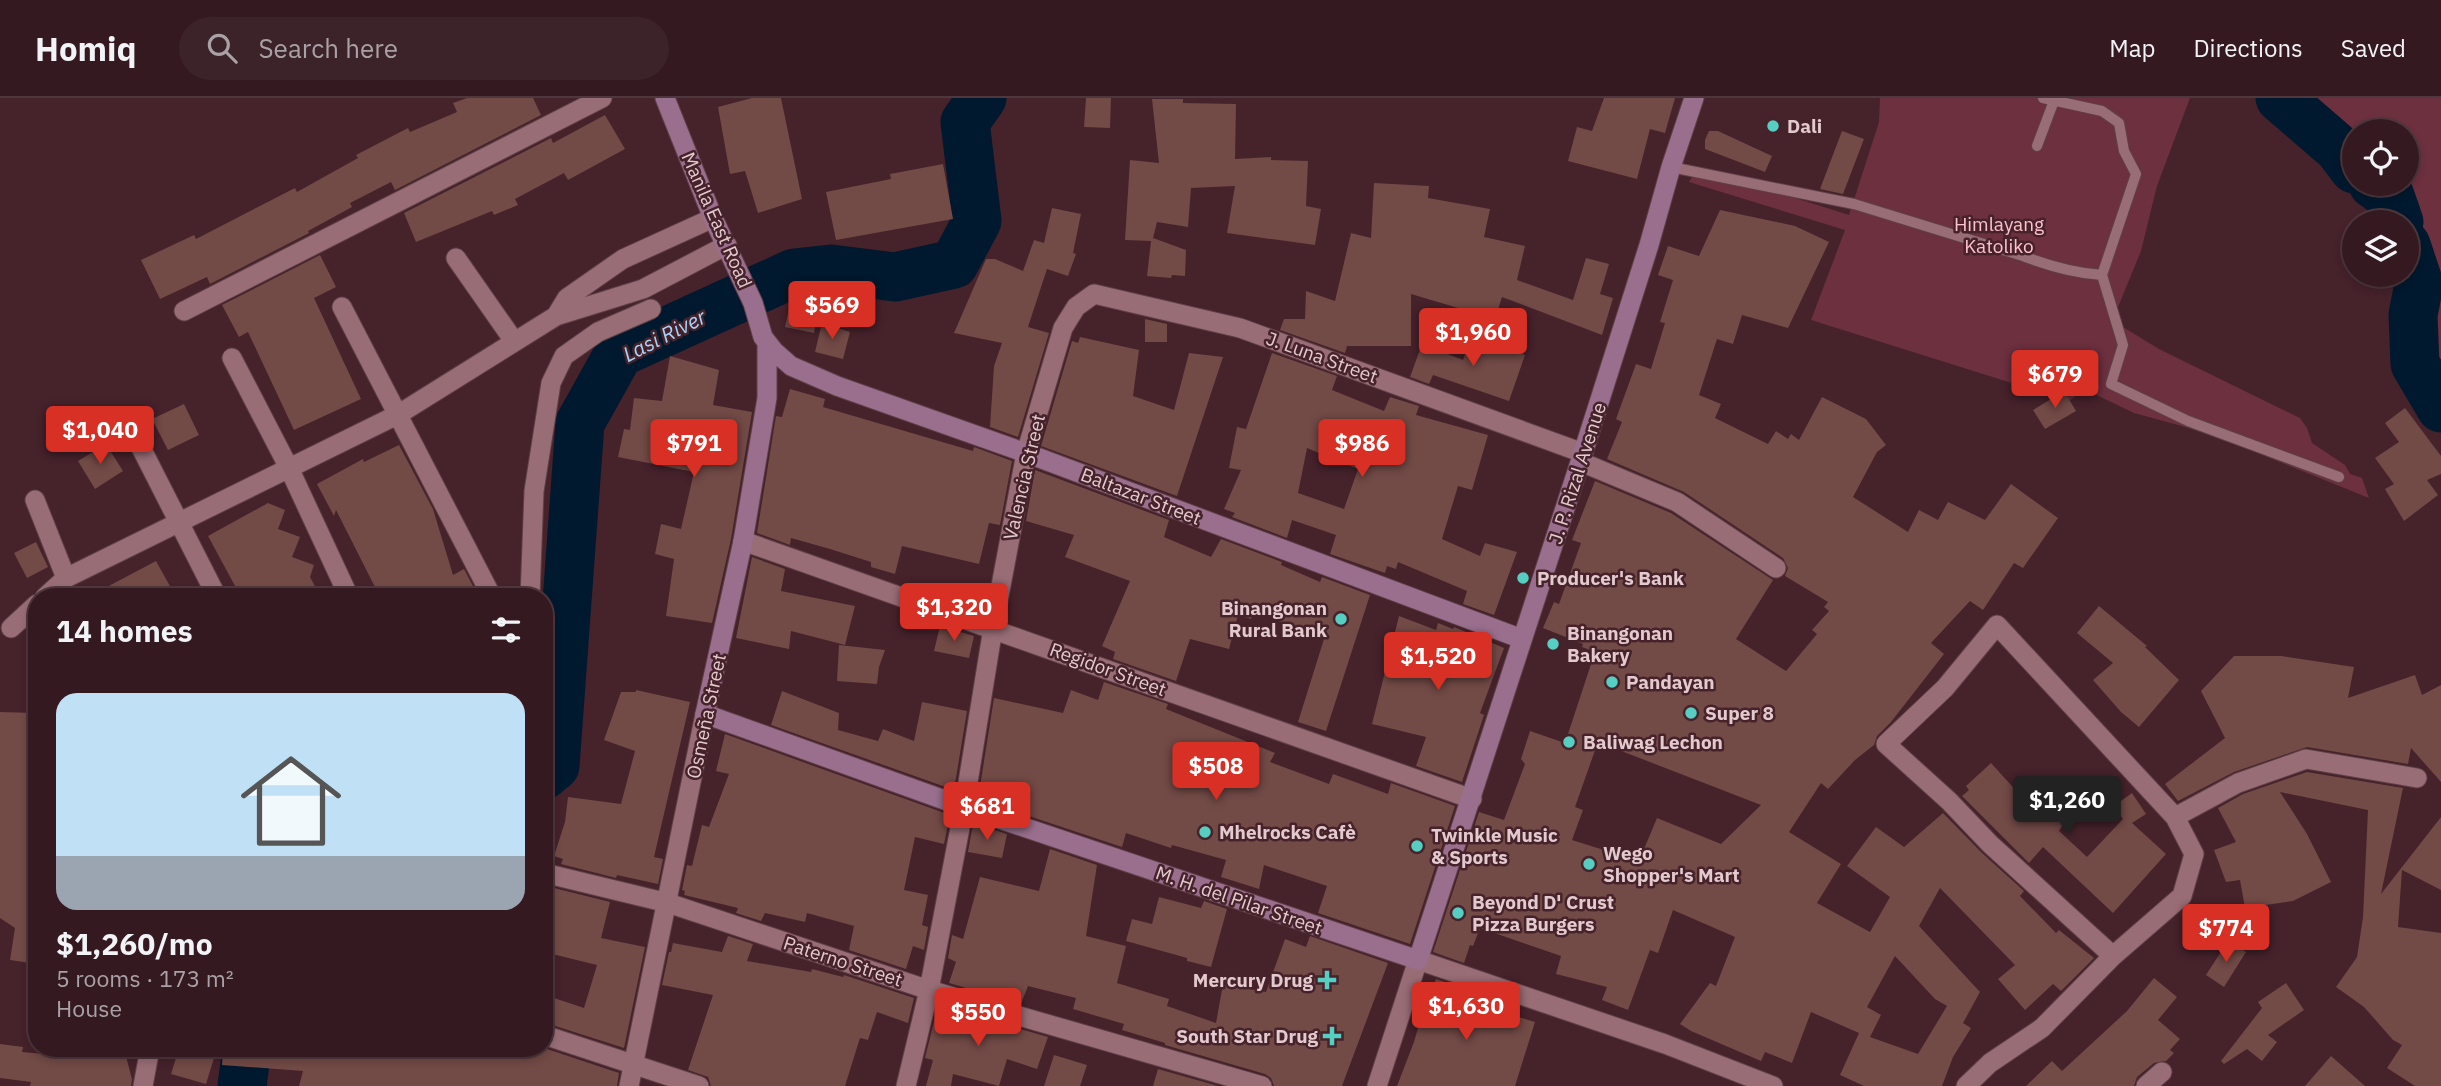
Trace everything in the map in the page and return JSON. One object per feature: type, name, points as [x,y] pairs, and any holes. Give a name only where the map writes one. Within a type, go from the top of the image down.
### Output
[{"type":"main road","name":"Manila East Road","points":[[665,98],[713,218],[743,277],[768,343]]},
{"type":"main road","name":"J. P. Rizal Avenue","points":[[1418,960],[1582,458],[1694,98]]},
{"type":"main road","name":"Baltazar Street","points":[[768,343],[791,366],[818,379],[1026,453],[1522,639]]},
{"type":"main road","name":"Osmeña Street","points":[[705,714],[743,541],[767,398],[768,343]]},
{"type":"main road","name":"M. H. del Pilar Street","points":[[705,714],[964,807],[1418,960]]},
{"type":"street","points":[[184,311],[601,98]]},
{"type":"street","points":[[556,316],[567,298],[623,259],[713,218]]},
{"type":"street","points":[[55,588],[66,578],[180,520],[399,414],[556,316],[643,289],[727,245]]},
{"type":"street","points":[[456,258],[514,341]]},
{"type":"street","name":"J. Luna Street","points":[[1094,294],[1240,328],[1582,458],[1677,502],[1776,568]]},
{"type":"street","name":"Valencia Street","points":[[906,1086],[929,990],[964,807],[993,628],[1026,453],[1063,328],[1076,307],[1094,294]]},
{"type":"street","points":[[342,307],[487,588]]},
{"type":"street","points":[[530,588],[534,491],[551,383],[564,356],[598,332],[652,309]]},
{"type":"street","points":[[232,358],[289,468],[345,588]]},
{"type":"street","points":[[132,430],[213,588]]},
{"type":"street","points":[[34,500],[66,578]]},
{"type":"street","name":"Regidor Street","points":[[743,541],[1472,799]]},
{"type":"street","points":[[11,628],[28,612]]},
{"type":"street","points":[[1966,1086],[1990,1063],[2042,1028],[2113,957],[2182,896],[2194,854],[2175,817],[1997,625],[1945,688],[1886,744],[2113,957]]},
{"type":"street","name":"Osmeña Street","points":[[629,1086],[705,714]]},
{"type":"street","points":[[2175,817],[2238,783],[2306,759],[2417,778]]},
{"type":"street","name":"Paterno Street","points":[[553,875],[667,903],[929,990],[1262,1086]]},
{"type":"street","name":"J. P. Rizal Avenue","points":[[1377,1086],[1418,960]]},
{"type":"street","name":"M. H. del Pilar Street","points":[[1418,960],[1665,1044],[1773,1086]]},
{"type":"street","points":[[553,1038],[699,1086]]},
{"type":"street","points":[[143,1086],[148,1057]]},
{"type":"street","points":[[2146,1086],[2161,1072]]},
{"type":"lane","points":[[2036,146],[2051,99],[2102,111],[2119,123],[2124,151],[2136,174],[2102,275],[2123,345],[2111,384],[2188,421],[2339,477]]},
{"type":"lane","points":[[1671,167],[1854,204],[2075,273],[2102,275]]},
{"type":"green space","name":"Himlayang Katoliko","points":[[1880,98],[2190,98],[2157,186],[2141,251],[2118,307],[2118,324],[2159,349],[2300,418],[2312,443],[2345,465],[2350,474],[2362,478],[2369,498],[2245,448],[2189,428],[2134,413],[2084,389],[2067,403],[2037,391],[1811,320],[1845,230],[1689,182],[1698,167],[1849,215],[1879,122]]},
{"type":"green space","points":[[2294,98],[2441,98],[2441,367],[2419,272],[2419,210],[2402,210],[2396,196],[2419,196],[2419,119],[2342,119],[2342,142]]},
{"type":"building","points":[[467,98],[533,98],[541,115],[395,190],[391,182],[350,203],[352,207],[308,231],[309,233],[210,284],[207,277],[160,299],[141,260],[194,235],[196,239],[295,188],[297,192],[358,158],[356,155],[408,128],[410,132],[457,112],[453,103]]},
{"type":"building","points":[[752,98],[781,98],[802,199],[758,213],[745,171],[730,174],[718,107]]},
{"type":"building","points":[[1086,98],[1111,98],[1110,128],[1084,127]]},
{"type":"building","points":[[1604,98],[1675,98],[1665,133],[1650,129],[1637,179],[1568,161],[1577,127],[1592,131]]},
{"type":"building","points":[[1152,99],[1183,99],[1183,103],[1236,104],[1235,159],[1271,157],[1271,160],[1308,161],[1306,206],[1321,209],[1315,245],[1227,233],[1235,186],[1191,188],[1188,227],[1157,222],[1153,238],[1186,250],[1185,276],[1147,276],[1151,241],[1125,240],[1130,160],[1159,163]]},
{"type":"building","points":[[605,115],[625,149],[568,180],[564,173],[515,199],[518,205],[494,215],[492,211],[416,242],[404,213],[551,138],[553,143]]},
{"type":"building","points":[[1709,131],[1718,131],[1772,156],[1765,172],[1705,149]]},
{"type":"building","points":[[1842,131],[1864,139],[1843,194],[1820,189]]},
{"type":"building","points":[[943,164],[953,219],[836,240],[826,192],[891,179],[890,174]]},
{"type":"building","points":[[1374,183],[1429,186],[1428,198],[1490,209],[1484,237],[1525,246],[1517,280],[1573,300],[1586,258],[1609,264],[1600,294],[1613,298],[1602,335],[1502,297],[1495,319],[1411,294],[1411,346],[1347,346],[1345,353],[1280,330],[1284,319],[1305,319],[1306,291],[1335,301],[1351,233],[1371,238]]},
{"type":"building","points":[[1052,208],[1081,214],[1073,253],[1076,254],[1068,276],[1047,269],[1028,327],[1049,333],[1018,437],[990,427],[994,366],[1002,343],[954,333],[986,259],[995,259],[1023,271],[1034,240],[1044,243]]},
{"type":"building","points":[[1720,210],[1795,226],[1829,242],[1788,328],[1742,315],[1733,344],[1717,339],[1699,395],[1721,404],[1715,418],[1768,444],[1776,431],[1788,439],[1791,434],[1799,440],[1822,397],[1866,419],[1886,445],[1877,452],[1853,497],[1908,532],[1919,510],[1938,520],[1948,502],[1985,520],[2011,484],[2058,518],[2023,568],[2014,563],[1983,610],[1970,601],[1931,643],[1944,654],[1877,736],[1874,745],[1855,760],[1828,789],[1821,783],[1789,832],[1841,864],[1817,903],[1870,932],[1890,897],[1847,866],[1876,827],[1904,847],[1943,813],[2024,891],[2020,896],[2056,933],[2059,930],[2094,958],[2061,991],[2053,984],[2025,1010],[1998,979],[2015,965],[1940,888],[1919,926],[1980,992],[1963,1023],[1971,1028],[1953,1057],[1942,1086],[1864,1086],[1840,1075],[1859,1033],[1811,1012],[1792,1063],[1765,1052],[1761,1061],[1680,1024],[1710,983],[1716,986],[1735,937],[1673,910],[1658,953],[1650,950],[1628,1010],[1602,1000],[1607,987],[1556,974],[1561,956],[1480,928],[1464,963],[1433,952],[1479,812],[1504,820],[1525,764],[1521,759],[1530,731],[1565,743],[1595,652],[1582,647],[1583,644],[1543,628],[1554,602],[1559,604],[1581,543],[1572,540],[1595,481],[1671,513],[1773,580],[1736,639],[1786,671],[1817,634],[1812,630],[1829,611],[1824,607],[1828,602],[1785,576],[1788,568],[1783,558],[1684,492],[1607,459],[1622,422],[1616,419],[1636,364],[1651,369],[1665,323],[1660,322],[1673,280],[1658,275],[1668,246],[1699,256]],"holes":[[[1598,742],[1761,805],[1721,844],[1657,818],[1639,861],[1572,840],[1583,810],[1575,807]],[[1895,956],[1935,999],[1947,1006],[1918,1054],[1870,1037],[1881,1015],[1867,1007]]]},
{"type":"building","points":[[320,255],[336,287],[314,298],[361,399],[294,430],[248,332],[239,337],[222,305]]},
{"type":"building","points":[[792,296],[820,301],[814,333],[785,327]]},
{"type":"building","points":[[1145,319],[1167,324],[1167,342],[1145,342]]},
{"type":"building","points":[[822,323],[850,332],[843,359],[815,352]]},
{"type":"building","points":[[1080,337],[1139,350],[1133,396],[1174,410],[1189,353],[1223,357],[1177,496],[1041,446],[1072,341],[1078,343]]},
{"type":"building","points":[[1471,337],[1525,355],[1509,401],[1433,375],[1429,384],[1410,377],[1422,344],[1463,360]]},
{"type":"building","points":[[1272,353],[1337,376],[1332,390],[1384,411],[1390,397],[1419,406],[1416,415],[1488,435],[1472,490],[1458,486],[1442,539],[1480,556],[1485,543],[1517,552],[1494,615],[1463,604],[1467,591],[1398,562],[1396,569],[1387,566],[1385,573],[1330,554],[1336,535],[1292,520],[1287,538],[1232,517],[1235,513],[1224,509],[1241,470],[1229,468],[1237,427],[1246,429]],"holes":[[[1307,448],[1358,469],[1344,509],[1298,493]]]},
{"type":"building","points":[[670,356],[719,370],[713,405],[752,412],[731,539],[712,623],[666,616],[674,559],[655,554],[661,524],[681,529],[694,472],[618,457],[624,429],[630,430],[634,398],[662,401]]},
{"type":"building","points":[[790,389],[825,399],[823,407],[973,451],[974,447],[1012,461],[1000,525],[989,523],[979,564],[902,546],[895,574],[871,567],[871,562],[830,549],[791,538],[790,545],[757,533],[776,416],[782,417]]},
{"type":"building","points":[[2064,391],[2076,411],[2045,429],[2033,410]]},
{"type":"building","points":[[184,404],[199,435],[168,450],[152,419]]},
{"type":"building","points":[[2405,408],[2441,456],[2441,474],[2427,480],[2438,495],[2404,521],[2385,489],[2394,484],[2375,458],[2399,442],[2385,423]]},
{"type":"building","points":[[106,444],[123,471],[95,489],[78,461]]},
{"type":"building","points":[[399,445],[433,509],[453,575],[464,569],[474,588],[375,588],[336,510],[334,516],[317,484],[363,459],[364,462]]},
{"type":"building","points":[[1035,470],[1169,520],[1164,537],[1211,557],[1221,539],[1282,562],[1281,565],[1320,582],[1322,577],[1370,595],[1326,731],[1298,722],[1324,639],[1254,611],[1251,619],[1238,615],[1229,649],[1190,639],[1176,681],[1113,659],[1115,652],[1102,646],[1130,581],[1065,557],[1074,535],[1026,521]]},
{"type":"building","points":[[268,503],[285,510],[278,529],[300,537],[292,557],[314,565],[310,577],[316,588],[236,588],[208,536]]},
{"type":"building","points":[[36,542],[48,567],[27,578],[14,553]]},
{"type":"building","points":[[752,557],[785,569],[781,591],[855,606],[845,645],[791,631],[789,649],[736,638]]},
{"type":"building","points":[[156,561],[171,588],[105,588]]},
{"type":"building","points":[[2099,606],[2147,646],[2145,647],[2179,680],[2139,727],[2121,712],[2093,680],[2113,663],[2077,633]]},
{"type":"building","points":[[1399,616],[1436,630],[1438,623],[1453,629],[1454,627],[1504,648],[1480,713],[1484,715],[1462,782],[1416,766],[1426,737],[1372,724]]},
{"type":"building","points":[[940,626],[974,636],[969,658],[934,651]]},
{"type":"building","points":[[839,645],[885,650],[877,684],[837,681]]},
{"type":"building","points":[[2234,656],[2281,656],[2354,667],[2348,698],[2415,675],[2422,695],[2441,685],[2441,782],[2411,748],[2408,764],[2307,747],[2234,772],[2178,801],[2165,784],[2225,738],[2201,691]]},
{"type":"building","points":[[1104,682],[1168,704],[1166,709],[1275,753],[1270,762],[1329,784],[1333,774],[1388,794],[1391,783],[1455,806],[1410,944],[1318,913],[1327,886],[1264,865],[1259,889],[1221,877],[1226,860],[1172,845],[1171,848],[1126,833],[1122,847],[978,799],[994,698],[1063,713],[1071,690],[1098,700]]},
{"type":"building","points":[[636,690],[690,702],[654,857],[663,859],[658,884],[617,875],[616,878],[561,864],[563,859],[554,856],[565,822],[568,797],[621,804],[635,751],[604,740],[621,692]]},
{"type":"building","points":[[782,691],[839,713],[838,730],[878,741],[883,729],[914,741],[922,702],[967,711],[954,790],[771,725]]},
{"type":"building","points":[[0,712],[28,713],[28,963],[10,960],[15,928],[0,918]]},
{"type":"building","points":[[725,734],[950,815],[944,844],[915,837],[904,890],[928,895],[922,925],[928,927],[924,950],[913,946],[906,969],[849,950],[854,926],[807,913],[805,922],[765,913],[761,921],[736,913],[738,908],[684,895],[685,891],[682,890],[687,865],[692,866],[702,825],[709,827],[729,774],[716,771]]},
{"type":"building","points":[[1991,763],[2020,795],[2034,780],[2071,812],[2059,831],[2087,857],[2123,819],[2114,806],[2132,793],[2146,814],[2132,823],[2166,854],[2113,913],[2043,847],[2029,863],[1962,796],[1969,790],[1966,786]]},
{"type":"building","points":[[2307,772],[2403,788],[2381,894],[2441,817],[2441,890],[2402,870],[2398,927],[2441,933],[2441,1086],[2415,1086],[2387,1068],[2402,1045],[2393,1040],[2364,1007],[2336,987],[2357,957],[2363,917],[2368,810],[2280,792],[2307,834],[2331,882],[2293,901],[2245,908],[2240,880],[2226,882],[2214,850],[2236,842],[2218,808],[2243,794]]},
{"type":"building","points":[[973,823],[1007,834],[1002,858],[968,852]]},
{"type":"building","points":[[1050,849],[1097,865],[1086,936],[1126,946],[1117,983],[1169,999],[1167,1006],[1216,1023],[1223,984],[1266,992],[1285,939],[1306,947],[1310,936],[1388,963],[1342,1086],[1274,1086],[1271,1078],[1265,1074],[1165,1045],[1122,1030],[1124,1024],[1073,1009],[1076,998],[1028,986],[1021,1004],[949,983],[956,962],[948,958],[952,935],[963,939],[980,877],[1039,891]]},
{"type":"building","points":[[554,888],[610,902],[601,938],[645,947],[624,1048],[553,1025],[554,998],[584,1008],[597,965],[553,954]]},
{"type":"building","points":[[1159,897],[1201,908],[1204,901],[1227,909],[1211,967],[1126,941],[1132,919],[1152,924]]},
{"type":"building","points":[[728,936],[753,944],[747,961],[811,972],[812,969],[843,977],[844,975],[914,998],[908,1023],[877,1012],[868,1040],[860,1038],[845,1086],[711,1086],[708,1077],[688,1070],[713,995],[662,985],[673,943],[722,952]]},
{"type":"building","points":[[2228,941],[2246,952],[2224,987],[2206,975]]},
{"type":"building","points":[[2154,978],[2177,997],[2158,1020],[2180,1039],[2170,1050],[2174,1053],[2166,1061],[2154,1063],[2137,1077],[2134,1086],[2026,1086],[2052,1061],[2062,1071],[2127,1011]]},
{"type":"building","points":[[1436,979],[1457,986],[1456,991],[1504,1005],[1502,1012],[1535,1022],[1515,1086],[1397,1086]]},
{"type":"building","points":[[2286,983],[2304,1010],[2268,1035],[2277,1042],[2262,1061],[2247,1049],[2224,1064],[2221,1061],[2262,1008],[2258,1002]]},
{"type":"building","points":[[938,1005],[1048,1037],[1037,1069],[1007,1059],[999,1086],[953,1074],[951,1086],[926,1086],[933,1060],[925,1058]]},
{"type":"building","points":[[0,1044],[23,1047],[22,1052],[28,1053],[28,1057],[126,1057],[132,1079],[131,1086],[30,1086],[31,1082],[0,1078]]},
{"type":"building","points":[[553,1051],[619,1073],[617,1086],[299,1086],[303,1071],[222,1065],[222,1057],[553,1057]]},
{"type":"building","points":[[1054,1055],[1087,1065],[1080,1086],[1044,1086]]},
{"type":"building","points":[[2331,1056],[2365,1086],[2305,1086]]},
{"type":"building","points":[[176,1057],[214,1057],[206,1084],[171,1074]]},
{"type":"building","points":[[1158,1069],[1218,1086],[1153,1086]]},
{"type":"waterway","name":"Lasi River","points":[[553,768],[580,423],[619,353],[794,273],[831,269],[895,277],[954,264],[977,221],[965,122],[982,98]]},
{"type":"waterway","name":"Lasi River","points":[[2280,98],[2342,153]]},
{"type":"waterway","name":"Lasi River","points":[[2390,196],[2395,210]]},
{"type":"waterway","name":"Lasi River","points":[[2418,287],[2413,315],[2415,364],[2441,408]]},
{"type":"waterway","name":"Lasi River","points":[[242,1086],[246,1057]]},
{"type":"place","name":"Dali","points":[[1773,126]]},
{"type":"place","name":"Producer's Bank","points":[[1523,578]]},
{"type":"place","name":"Binangonan Rural Bank","points":[[1341,619]]},
{"type":"place","name":"Binangonan Bakery","points":[[1553,644]]},
{"type":"place","name":"Pandayan","points":[[1612,682]]},
{"type":"place","name":"Super 8","points":[[1691,713]]},
{"type":"place","name":"Baliwag Lechon","points":[[1569,742]]},
{"type":"place","name":"Mhelrocks Cafè","points":[[1205,832]]},
{"type":"place","name":"Twinkle Music & Sports","points":[[1417,846]]},
{"type":"place","name":"Wego Shopper's Mart","points":[[1589,864]]},
{"type":"place","name":"Beyond D' Crust Pizza Burgers","points":[[1458,913]]},
{"type":"place","name":"Mercury Drug","points":[[1327,980]]},
{"type":"place","name":"South Star Drug","points":[[1332,1036]]}]
